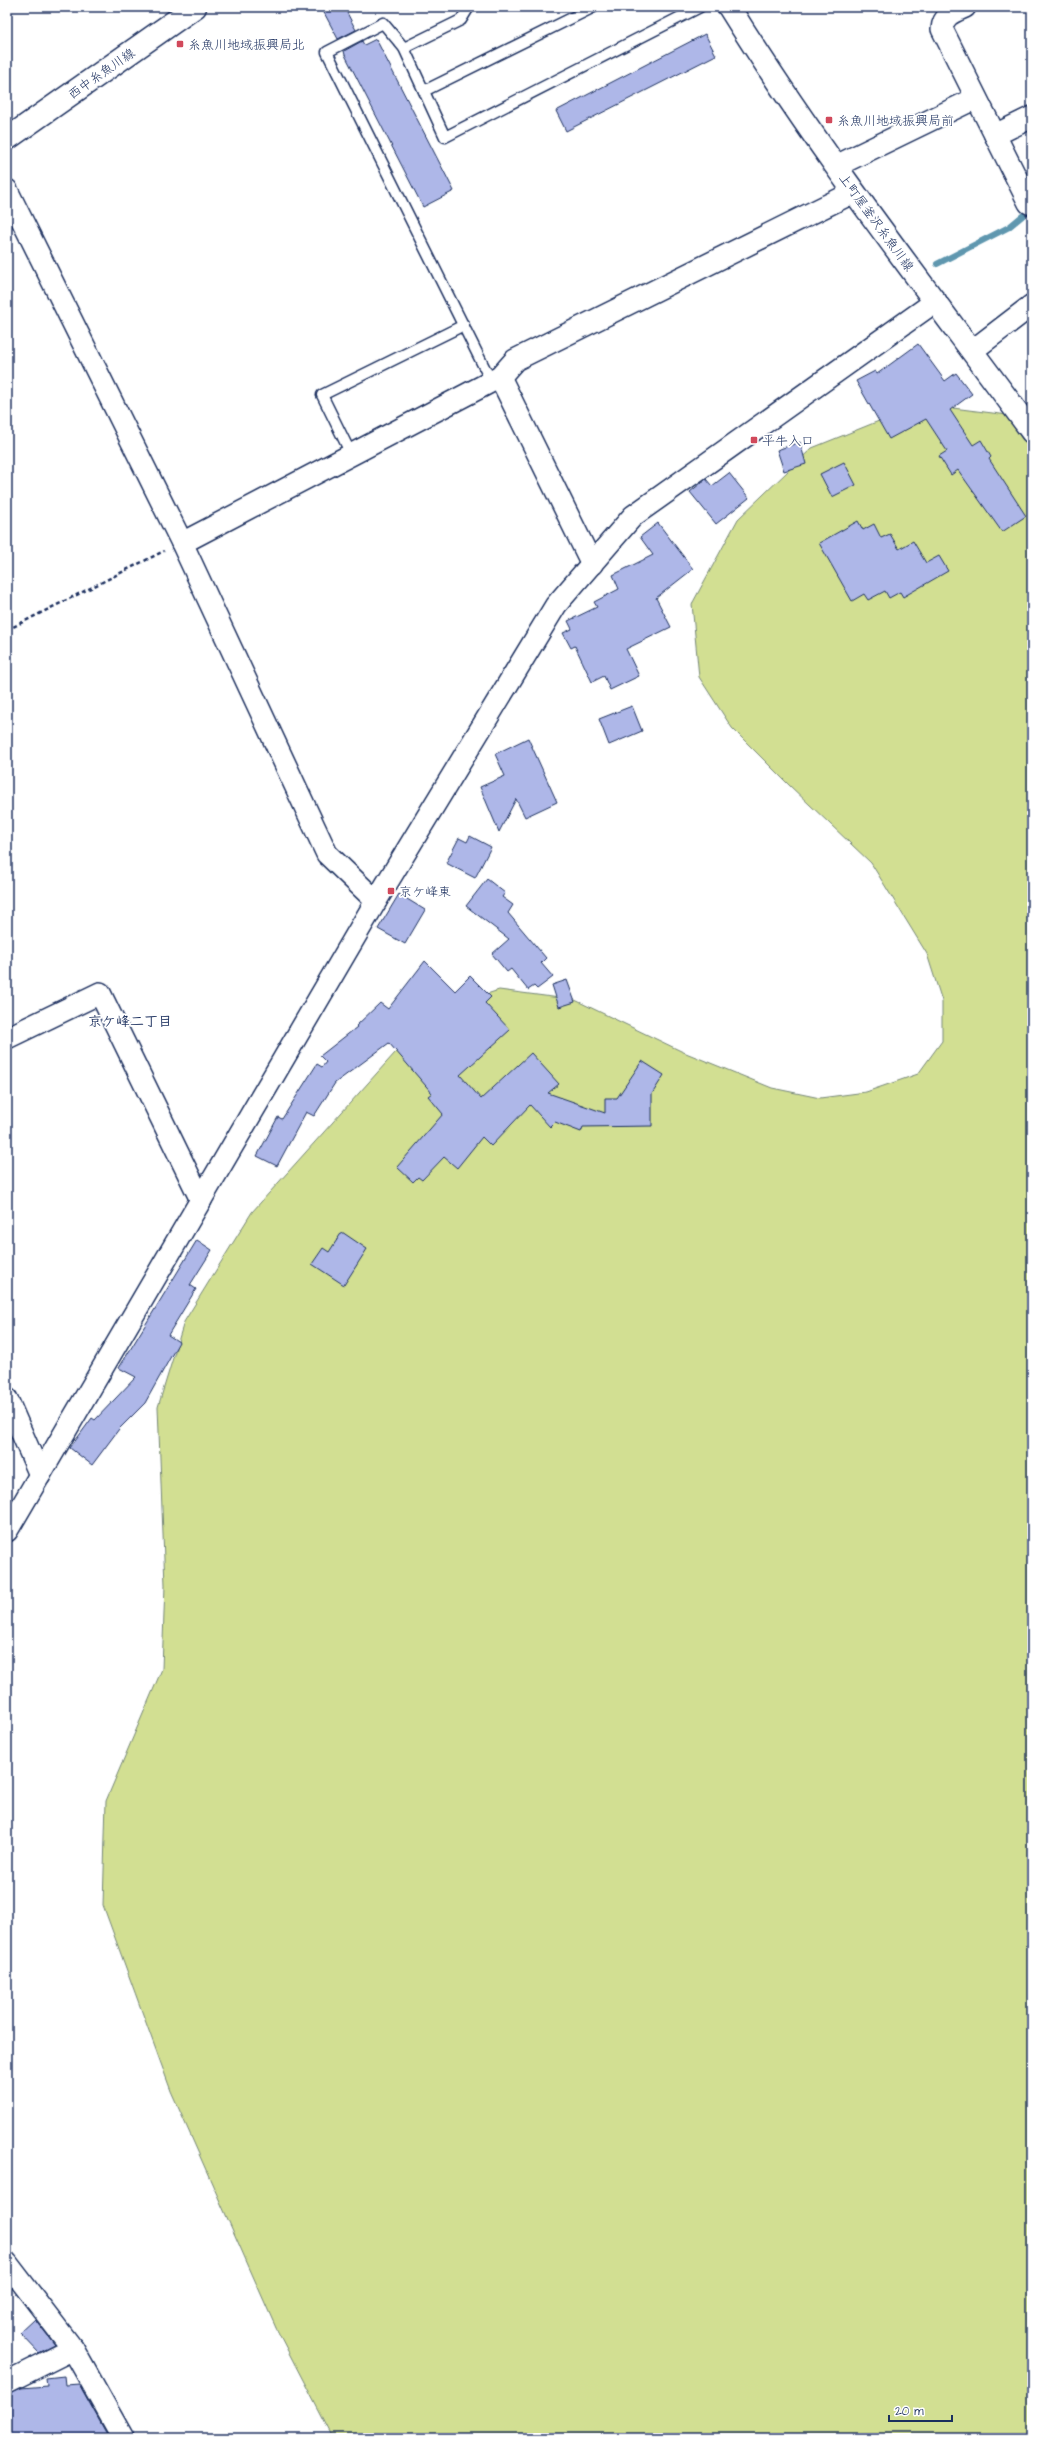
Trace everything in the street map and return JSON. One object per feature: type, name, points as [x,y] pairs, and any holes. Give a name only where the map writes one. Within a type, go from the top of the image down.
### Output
[{"type":"main road","name":"西中糸魚川線","points":[[7,139],[195,7]]},
{"type":"main road","name":"上町屋釜沢糸魚川線","points":[[729,7],[772,75],[854,192],[1032,432]]},
{"type":"street","points":[[965,7],[948,15],[942,22],[942,29],[1028,203]]},
{"type":"street","points":[[836,166],[976,98]]},
{"type":"street","points":[[995,135],[1032,117]]},
{"type":"street","points":[[7,190],[182,543],[327,854],[376,901]]},
{"type":"street","points":[[182,543],[495,379],[515,360],[854,192]]},
{"type":"street","points":[[7,1531],[376,901],[556,604],[634,516],[936,301]]},
{"type":"street","points":[[972,351],[1032,305]]},
{"type":"street","points":[[495,379],[592,564]]},
{"type":"street","points":[[7,1038],[100,993],[201,1200]]},
{"type":"street","points":[[7,1399],[40,1475]]},
{"type":"street","points":[[7,2263],[73,2349],[123,2438]]},
{"type":"street","points":[[7,2382],[73,2349]]},
{"type":"lane","points":[[404,48],[461,20],[469,7]]},
{"type":"lane","points":[[424,91],[594,7]]},
{"type":"lane","points":[[495,379],[464,326],[327,52],[383,23],[404,48],[445,137],[700,7]]},
{"type":"lane","points":[[351,454],[322,395],[464,326]]},
{"type":"path","points":[[7,630],[182,543]]},
{"type":"green space","points":[[921,404],[1032,418],[1032,2438],[333,2438],[276,2328],[171,2091],[103,1905],[106,1801],[162,1669],[165,1585],[158,1407],[184,1322],[252,1212],[395,1053],[441,1009],[499,990],[575,1000],[681,1051],[772,1088],[820,1098],[866,1092],[918,1074],[942,1041],[942,1001],[927,954],[871,863],[732,728],[699,677],[692,604],[738,519],[812,448]]},
{"type":"building","points":[[321,7],[344,7],[356,30],[338,39]]},
{"type":"building","points":[[705,34],[716,55],[566,131],[556,111]]},
{"type":"building","points":[[376,39],[454,191],[423,207],[345,55],[344,51],[362,41],[364,45]]},
{"type":"building","points":[[918,344],[945,381],[956,373],[972,394],[950,410],[973,445],[981,440],[991,457],[989,459],[1026,516],[1002,532],[958,470],[951,475],[939,456],[947,451],[926,419],[889,439],[856,381],[875,371],[877,374]]},
{"type":"building","points":[[800,442],[806,464],[784,471],[777,450]]},
{"type":"building","points":[[844,462],[856,485],[832,497],[820,474]]},
{"type":"building","points":[[729,473],[749,498],[716,524],[690,492],[706,479],[712,486]]},
{"type":"building","points":[[858,521],[863,530],[874,524],[881,538],[890,534],[899,549],[913,541],[926,563],[939,556],[948,571],[903,597],[900,592],[889,598],[885,591],[868,600],[864,594],[852,601],[819,543]]},
{"type":"building","points":[[658,523],[693,569],[656,598],[671,627],[626,649],[639,676],[610,690],[604,676],[592,682],[575,646],[571,648],[563,633],[572,629],[568,621],[597,607],[594,602],[619,589],[613,575],[653,555],[640,537]]},
{"type":"building","points":[[632,706],[642,731],[609,745],[599,719]]},
{"type":"building","points":[[528,738],[557,802],[525,817],[516,799],[499,832],[480,787],[505,776],[495,754]]},
{"type":"building","points":[[470,836],[491,847],[475,878],[446,863],[459,838],[467,842]]},
{"type":"building","points":[[487,879],[505,893],[502,897],[513,905],[508,913],[546,958],[541,963],[553,977],[537,989],[534,986],[528,990],[511,969],[507,972],[492,954],[509,939],[466,906]]},
{"type":"building","points":[[399,894],[425,910],[405,944],[378,929]]},
{"type":"building","points":[[425,961],[455,991],[470,976],[491,997],[485,1003],[510,1030],[460,1075],[481,1099],[531,1053],[559,1084],[548,1093],[605,1113],[605,1098],[617,1098],[642,1061],[664,1075],[652,1094],[652,1126],[583,1127],[581,1132],[555,1122],[550,1127],[530,1105],[491,1146],[482,1137],[457,1168],[444,1157],[422,1180],[418,1177],[413,1182],[397,1167],[443,1114],[428,1096],[432,1093],[389,1043],[335,1083],[314,1116],[306,1112],[277,1166],[257,1156],[278,1117],[282,1119],[317,1064],[322,1067],[326,1062],[320,1056],[357,1027],[356,1026],[380,1003],[388,1009]]},
{"type":"building","points":[[567,980],[575,1002],[559,1007],[552,985]]},
{"type":"building","points":[[342,1232],[367,1249],[344,1285],[312,1264],[323,1248],[329,1252]]},
{"type":"building","points":[[197,1240],[212,1250],[190,1285],[196,1289],[168,1335],[179,1342],[145,1403],[119,1429],[92,1465],[70,1448],[92,1418],[95,1420],[136,1377],[119,1368]]},
{"type":"building","points":[[35,2319],[55,2345],[39,2353],[20,2333]]},
{"type":"building","points":[[64,2376],[65,2385],[79,2384],[109,2438],[7,2438],[7,2394],[21,2388],[47,2386],[46,2378]]},
{"type":"waterway","points":[[937,264],[1009,227],[1032,208]]},
{"type":"place","name":"糸魚川地域振興局北","points":[[180,44]]},
{"type":"place","name":"糸魚川地域振興局前","points":[[829,120]]},
{"type":"place","name":"平牛入口","points":[[754,440]]},
{"type":"place","name":"京ケ峰東","points":[[391,891]]},
{"type":"district","name":"京ケ峰二丁目","points":[[130,1021]]}]
